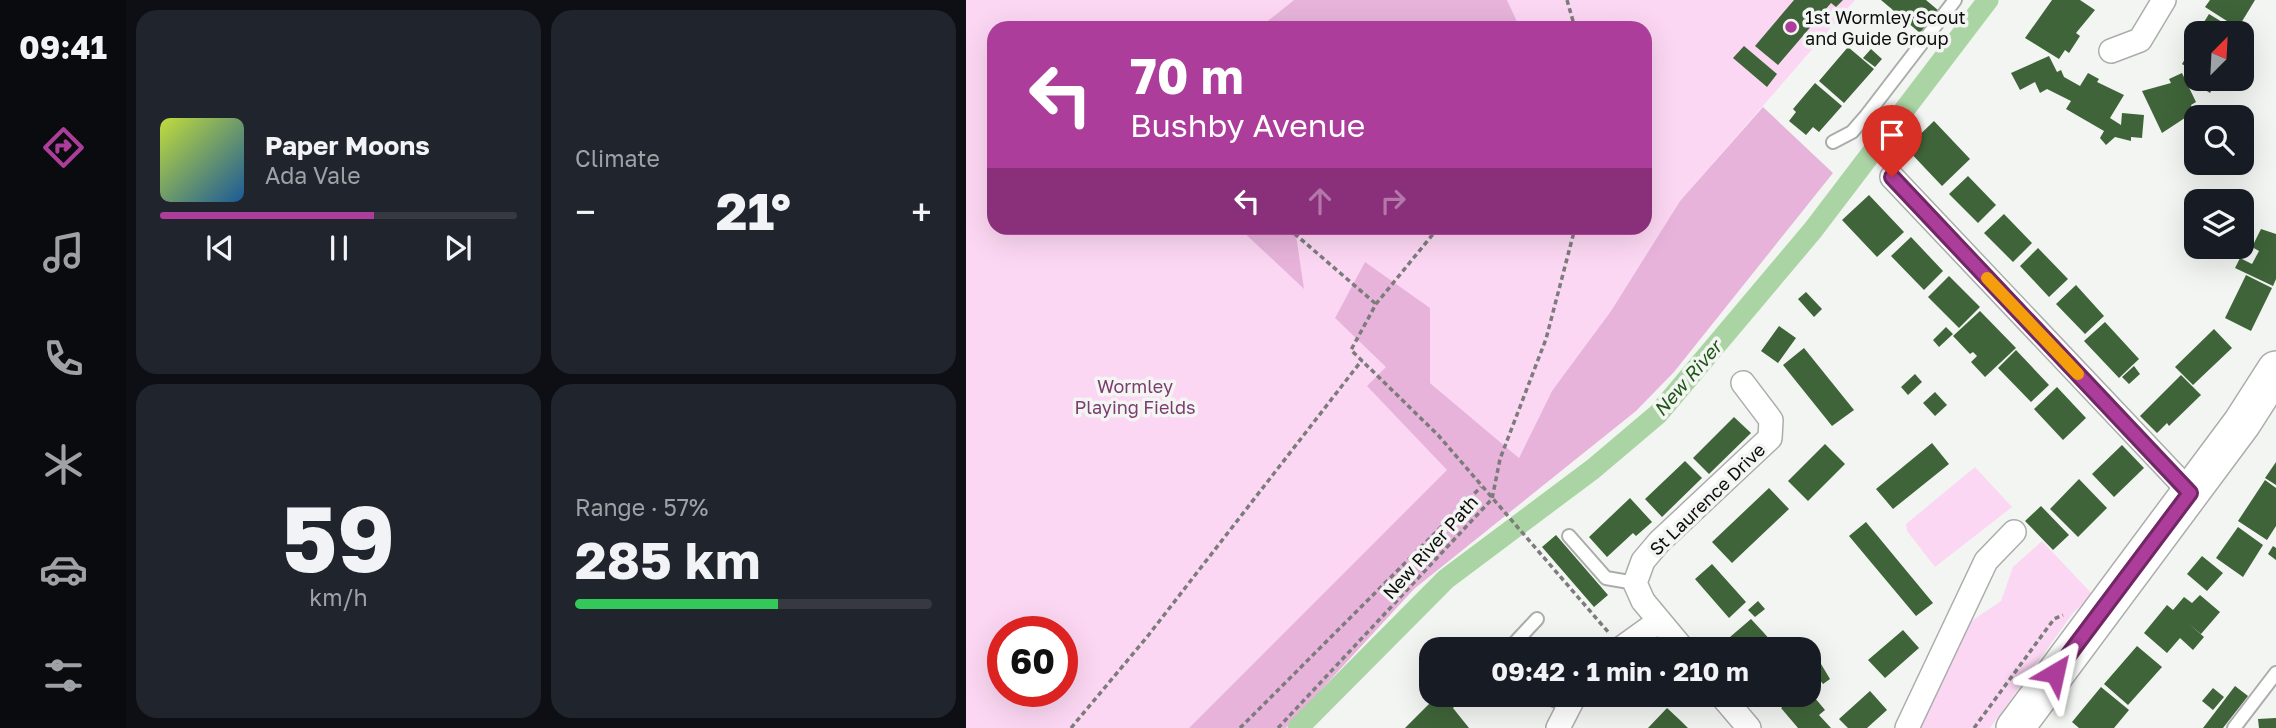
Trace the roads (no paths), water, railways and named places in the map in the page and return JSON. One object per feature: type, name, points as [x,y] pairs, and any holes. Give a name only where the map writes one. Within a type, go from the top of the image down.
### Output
[{"type":"main road","points":[[2015,728],[2268,390]]},
{"type":"street","points":[[2111,51],[2140,40],[2164,0]]},
{"type":"street","points":[[1892,177],[2190,493]]},
{"type":"street","name":"St Laurence Drive","points":[[1635,583],[1643,561],[1659,542],[1770,438],[1771,420],[1743,383]]},
{"type":"street","points":[[1907,728],[1986,561],[2014,532]]},
{"type":"street","points":[[1635,583],[1643,601],[1673,637]]},
{"type":"street","points":[[1636,637],[1659,621]]},
{"type":"street","points":[[1558,728],[1568,707]]},
{"type":"street","points":[[1731,707],[1749,728]]},
{"type":"lane","points":[[1833,142],[1852,132],[1859,124],[1955,0]]},
{"type":"lane","points":[[1569,536],[1606,578],[1635,583]]},
{"type":"lane","points":[[1520,637],[1537,619]]},
{"type":"lane","points":[[2234,728],[2276,673]]},
{"type":"waterway","name":"New River","points":[[1298,728],[1446,579],[1593,469],[1658,414],[1813,230],[1988,0]]},
{"type":"place","name":"1st Wormley Scout and Guide Group","points":[[1791,27]]},
{"type":"park label","name":"Wormley Playing Fields","points":[[1135,396]]}]
